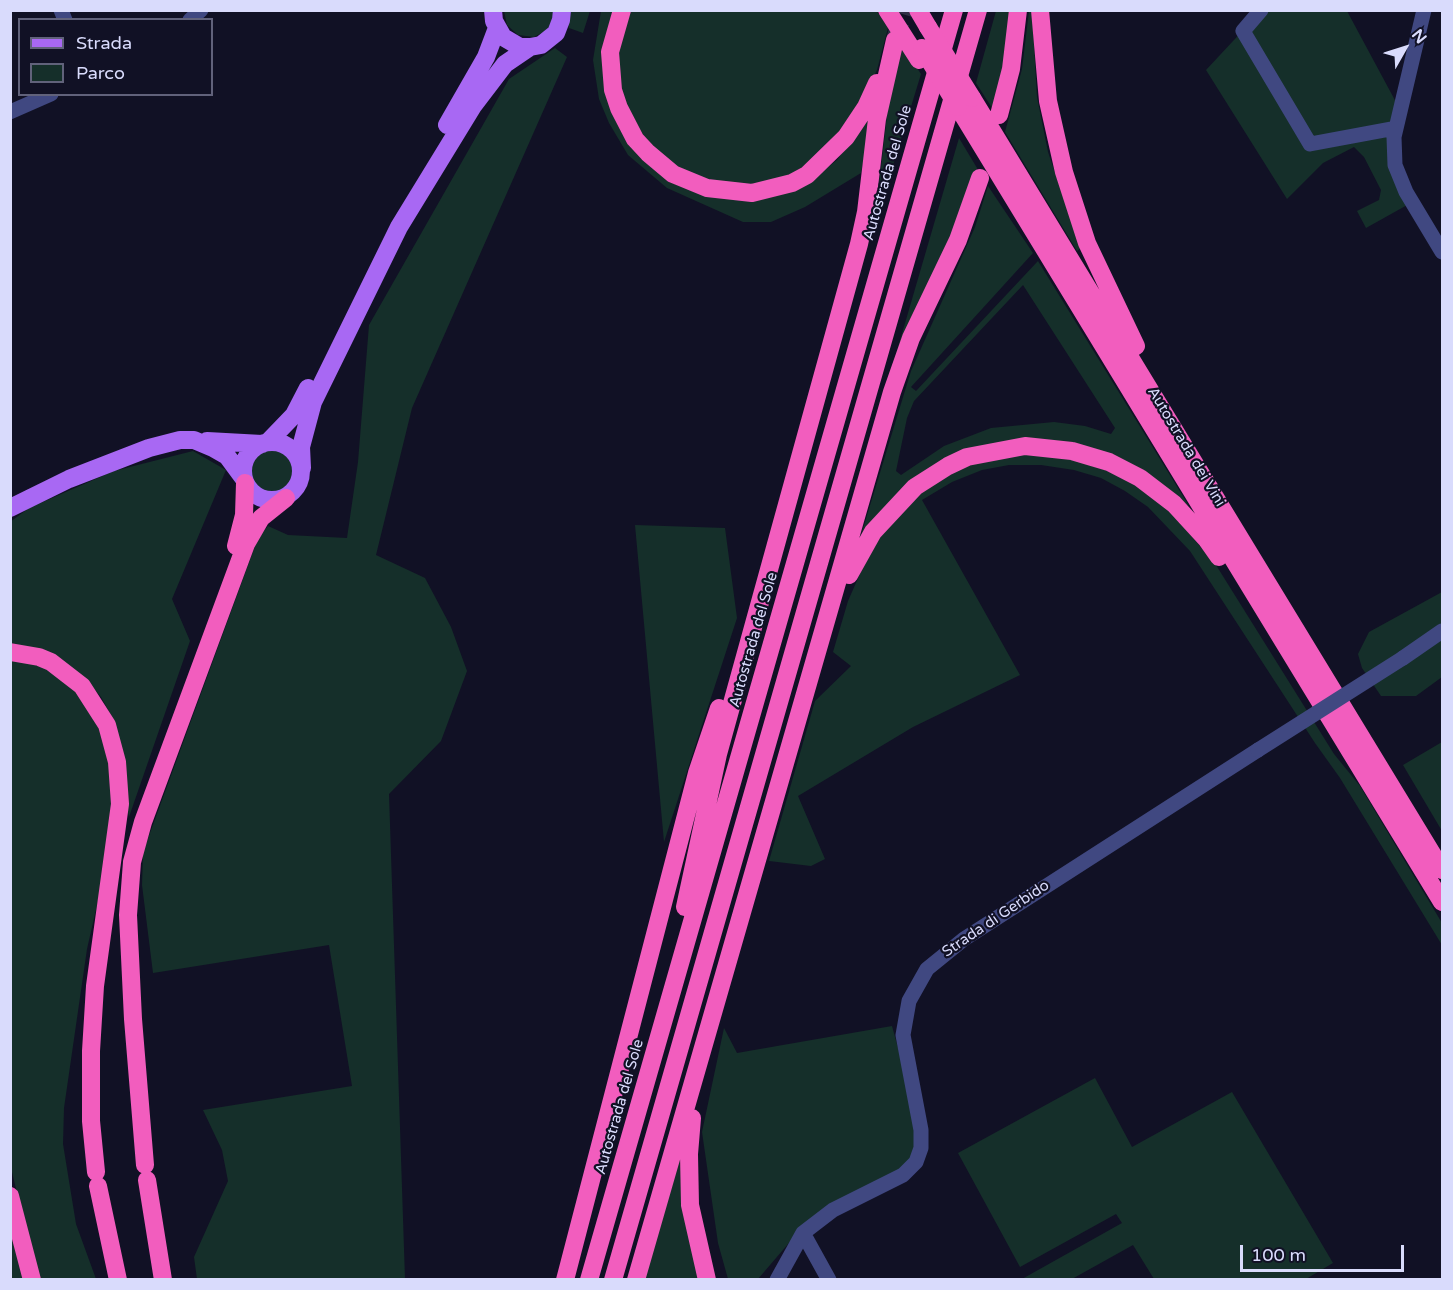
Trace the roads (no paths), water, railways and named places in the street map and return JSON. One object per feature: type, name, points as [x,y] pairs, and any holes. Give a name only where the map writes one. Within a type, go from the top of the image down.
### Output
[{"type":"highway","points":[[622,10],[613,36],[610,69],[619,108],[635,139],[673,174],[707,188],[740,193],[768,190],[792,183],[807,175],[831,155],[866,107],[893,38],[877,119],[866,212],[859,244],[711,782],[664,1018]]},
{"type":"highway","points":[[887,10],[965,108]]},
{"type":"highway","points":[[900,10],[921,54]]},
{"type":"highway","name":"Autostrada dei Vini","points":[[918,10],[965,108],[1443,902]]},
{"type":"highway","name":"Autostrada del Sole","points":[[589,1280],[954,10]]},
{"type":"highway","points":[[614,1280],[978,10]]},
{"type":"highway","points":[[999,115],[1011,69],[1018,10]]},
{"type":"highway","points":[[1040,10],[1048,101],[1056,143],[1087,243],[1136,346],[1164,395],[1213,494]]},
{"type":"highway","name":"Autostrada dei Vini","points":[[965,108],[1213,494],[1443,870]]},
{"type":"highway","points":[[636,1280],[708,1038],[892,392],[911,338],[958,240],[980,178]]},
{"type":"highway","points":[[809,684],[849,574],[861,550],[884,518],[915,487],[948,466],[987,452],[1025,446],[1056,448],[1109,462],[1140,478],[1166,497],[1207,540],[1247,601],[1301,669]]},
{"type":"highway","points":[[108,910],[136,816],[238,540],[244,515],[245,481]]},
{"type":"highway","points":[[163,1279],[146,1172],[132,1019],[128,915],[132,862],[143,822],[246,544],[261,518],[286,498]]},
{"type":"highway","points":[[565,1280],[697,773],[783,515]]},
{"type":"highway","points":[[10,652],[39,657],[73,676],[93,698],[107,725],[117,762],[120,804],[108,910],[95,986],[91,1052],[91,1121],[97,1179],[118,1280]]},
{"type":"highway","points":[[707,1280],[694,1232],[689,1182],[691,1125],[708,1038]]},
{"type":"highway","points":[[10,1196],[32,1280]]},
{"type":"highway","points":[[112,1243],[125,1280]]},
{"type":"main road","points":[[494,16],[510,43],[530,47],[541,45],[556,33],[562,10]]},
{"type":"main road","points":[[245,481],[245,461],[251,450],[265,443],[294,416],[400,202],[486,57],[494,16]]},
{"type":"main road","points":[[194,440],[227,456],[258,497],[267,501],[286,498],[296,490],[301,480],[301,447],[313,402],[399,227],[473,106],[505,64],[530,47]]},
{"type":"main road","points":[[10,508],[55,485],[165,443],[194,440],[276,442],[290,448],[298,457],[302,468]]},
{"type":"street","points":[[1261,10],[1243,31],[1310,144],[1396,128]]},
{"type":"street","points":[[1424,10],[1396,128],[1395,165],[1406,192],[1443,252]]},
{"type":"street","points":[[10,112],[46,96]]},
{"type":"street","name":"Strada di Gerbido","points":[[777,1280],[789,1253],[803,1233],[833,1210],[903,1175],[916,1162],[921,1148],[921,1130],[903,1035],[909,1001],[922,975],[934,961],[974,932],[1443,631]]},
{"type":"street","points":[[803,1233],[829,1280]]},
{"type":"tunnel","points":[[895,40],[904,10]]}]
